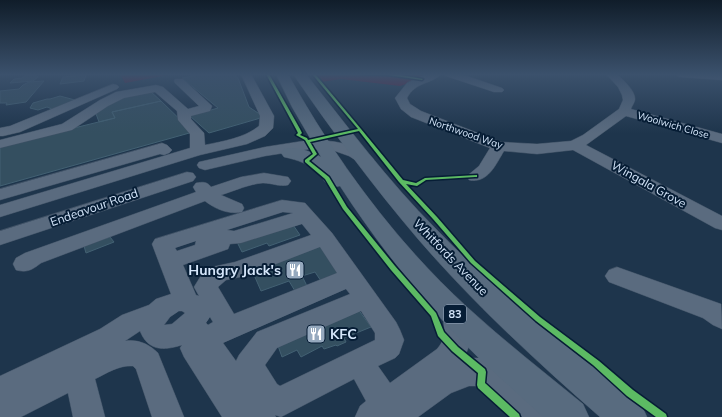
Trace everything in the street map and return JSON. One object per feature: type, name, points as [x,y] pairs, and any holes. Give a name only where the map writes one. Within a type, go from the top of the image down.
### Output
[{"type":"main road","name":"83","points":[[292,93],[299,107],[368,212],[411,266],[455,314],[534,387],[570,417]]},
{"type":"main road","name":"Whitfords Avenue","points":[[314,93],[401,205],[476,284],[548,349],[628,417]]},
{"type":"main road","points":[[290,152],[306,156],[326,168],[353,206],[368,212]]},
{"type":"street","points":[[5,132],[96,93]]},
{"type":"street","points":[[0,144],[67,127],[120,95],[128,93]]},
{"type":"street","points":[[164,93],[183,110],[185,120],[197,133],[198,148],[196,169],[214,200],[235,208]]},
{"type":"street","points":[[183,114],[206,108],[206,106],[192,93]]},
{"type":"street","points":[[24,264],[262,132],[266,128],[267,116],[256,93]]},
{"type":"street","name":"Northwood Way","points":[[403,93],[401,98],[405,106],[416,114],[428,120],[500,146],[544,149],[575,145],[588,138],[624,111]]},
{"type":"street","points":[[624,111],[629,100],[627,93]]},
{"type":"street","name":"Woolwich Close","points":[[624,111],[722,139]]},
{"type":"street","points":[[0,211],[196,169],[226,158],[294,142],[322,142]]},
{"type":"street","name":"Endeavour Road","points":[[0,233],[129,195],[196,169],[290,152],[322,142],[355,147]]},
{"type":"street","name":"Endeavour Road","points":[[322,142],[346,149],[355,147]]},
{"type":"street","name":"Wingala Grove","points":[[575,145],[722,224]]},
{"type":"street","points":[[475,176],[485,169],[500,146]]},
{"type":"street","points":[[0,194],[162,148],[196,169],[257,179],[264,178],[282,181]]},
{"type":"street","points":[[240,417],[194,321],[163,244],[282,206],[298,207],[325,238],[387,330],[390,340],[389,345],[385,349],[280,402],[266,395],[249,364],[267,340],[358,287]]},
{"type":"street","points":[[168,258],[306,216]]},
{"type":"street","points":[[153,320],[152,330],[159,336],[172,337],[194,321],[206,287],[210,280],[220,273],[237,270],[325,238]]},
{"type":"street","points":[[617,276],[719,310]]},
{"type":"street","points":[[194,321],[246,322],[358,287]]},
{"type":"street","points":[[1,408],[110,337],[122,336],[153,320],[166,305],[194,321],[260,417]]},
{"type":"street","points":[[386,414],[456,350],[459,334],[455,314]]},
{"type":"street","points":[[1,408],[113,356],[128,353],[140,354],[148,362],[168,417]]},
{"type":"street","points":[[359,362],[386,414]]},
{"type":"street","points":[[386,414],[440,382],[468,372],[482,372],[500,378],[546,417]]},
{"type":"street","points":[[79,373],[90,417]]},
{"type":"building","points":[[0,93],[33,93],[26,102],[6,105],[7,103],[0,103]]},
{"type":"building","points":[[153,93],[161,101],[112,112],[115,118],[99,122],[95,111],[122,95]]},
{"type":"building","points":[[201,93],[244,93],[249,107],[264,117],[209,133],[190,116],[218,108]]},
{"type":"building","points":[[60,96],[75,100],[52,109],[47,107],[38,110],[30,108],[33,103]]},
{"type":"building","points":[[161,101],[193,132],[0,186],[0,146],[115,118],[112,112]]},
{"type":"building","points":[[291,222],[300,235],[269,246],[267,243],[242,252],[236,240]]},
{"type":"building","points":[[110,237],[114,242],[86,253],[84,246]]},
{"type":"building","name":"Hungry Jack's","points":[[319,245],[340,272],[321,281],[315,272],[302,276],[307,286],[295,291],[289,281],[261,291],[251,268]]},
{"type":"building","name":"KFC","points":[[358,309],[371,327],[344,338],[346,342],[337,346],[324,349],[322,346],[301,357],[297,350],[282,357],[277,343]]},
{"type":"cycle path","points":[[278,93],[300,133],[298,135],[306,139],[315,154],[306,161],[327,178],[345,208],[393,268],[434,315],[441,334],[455,349],[482,372],[481,385],[516,417]]},
{"type":"cycle path","points":[[307,141],[360,130],[329,93]]},
{"type":"cycle path","points":[[360,130],[401,181],[473,262],[538,319],[596,363],[630,393],[663,417]]},
{"type":"cycle path","points":[[401,181],[417,185],[425,179],[475,176]]},
{"type":"place","name":"Hungry Jack's","points":[[295,270]]},
{"type":"place","name":"KFC","points":[[316,334]]}]
